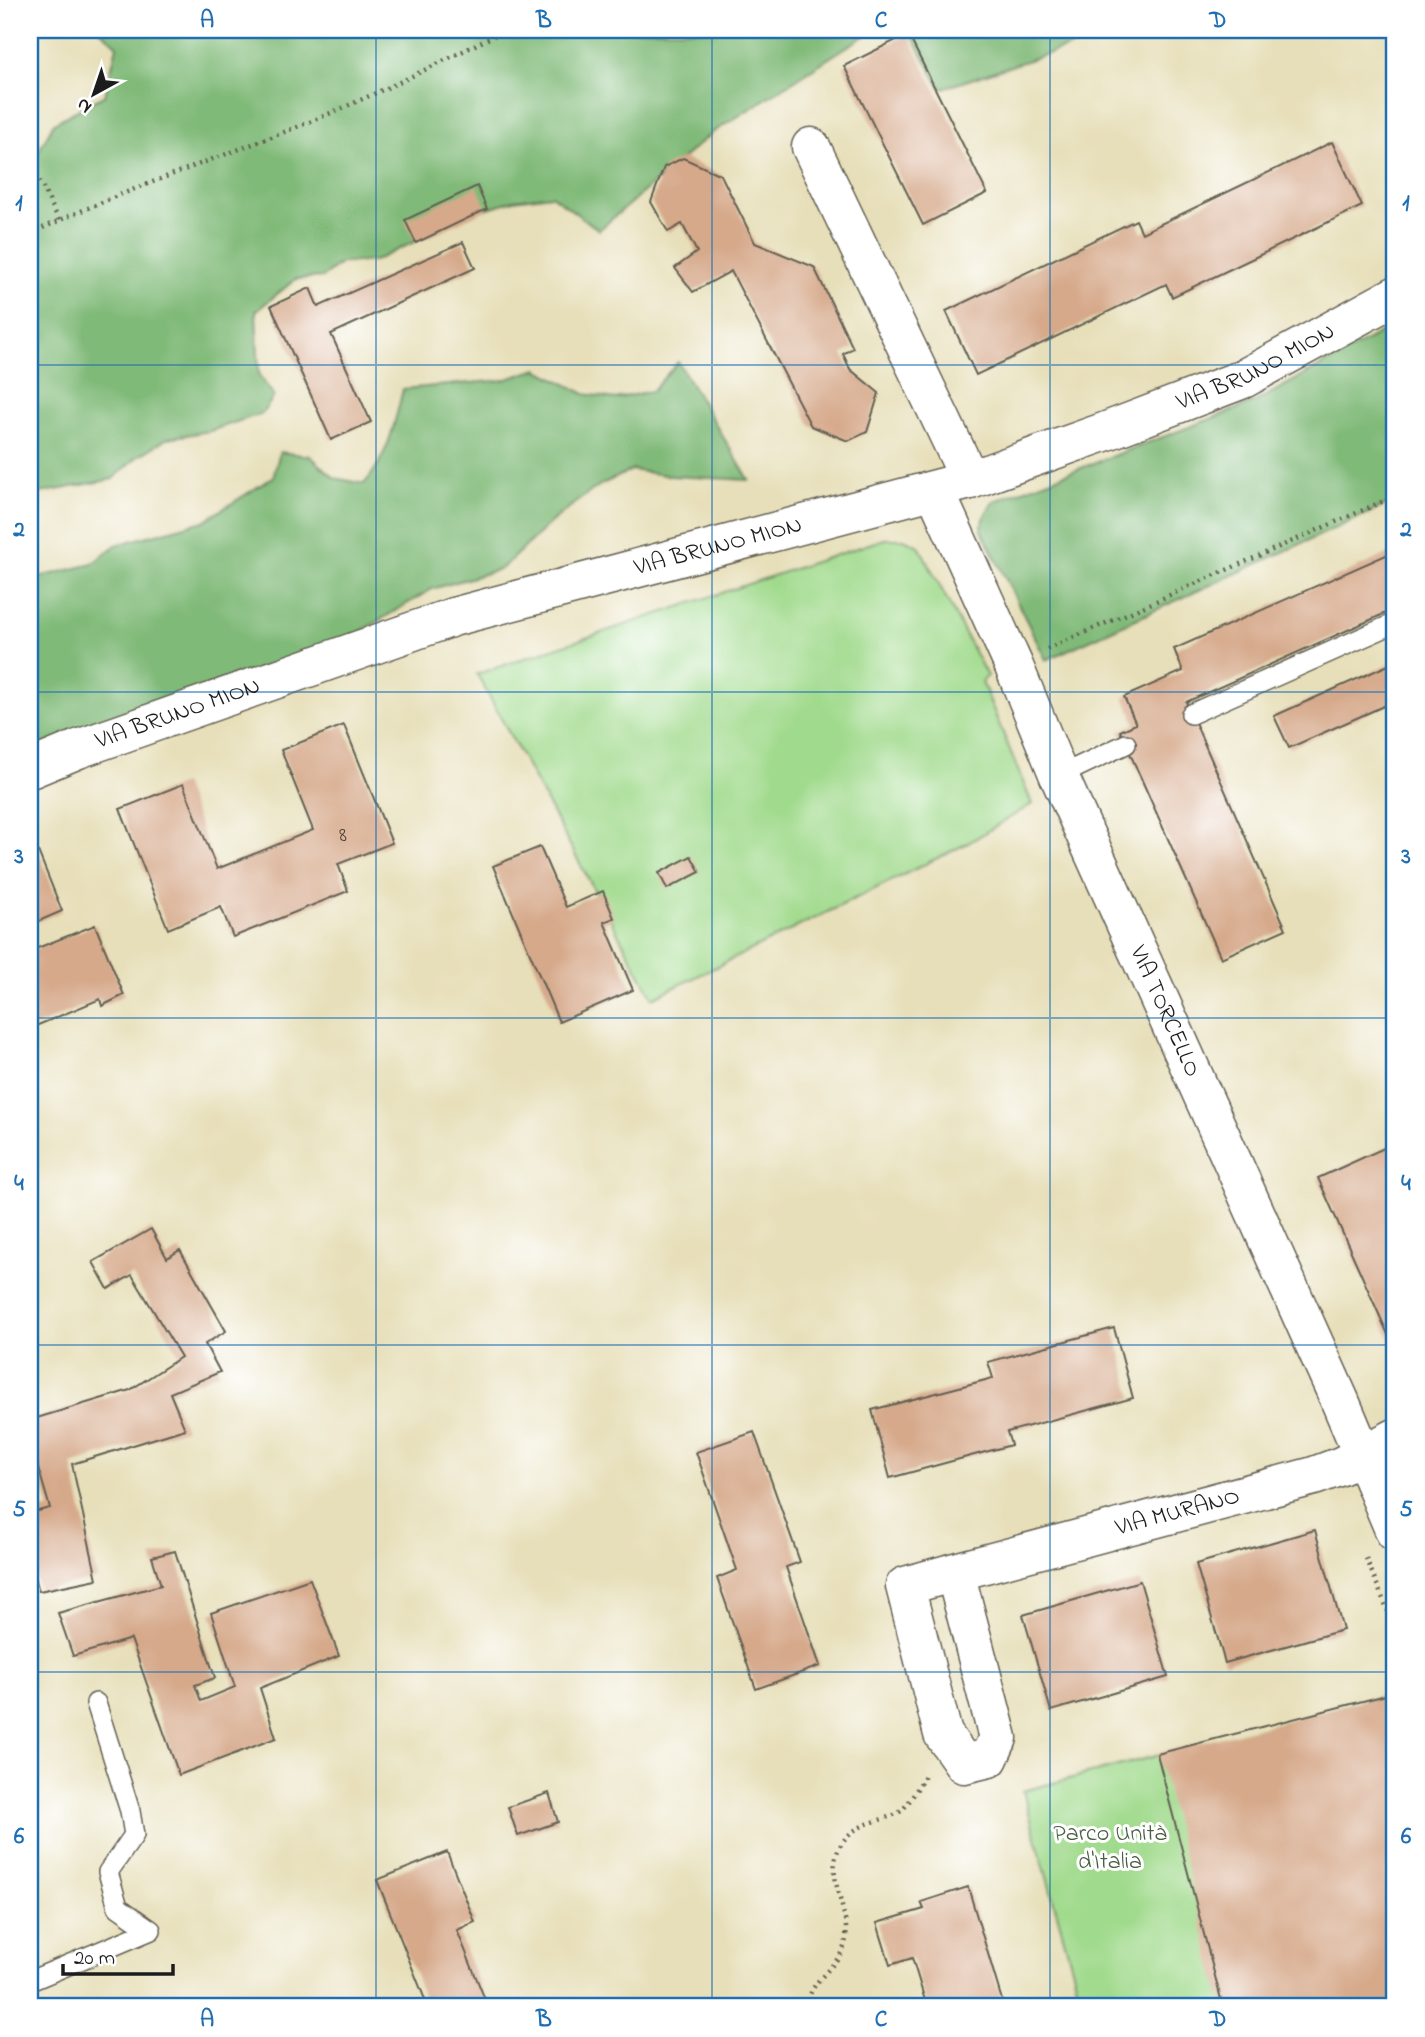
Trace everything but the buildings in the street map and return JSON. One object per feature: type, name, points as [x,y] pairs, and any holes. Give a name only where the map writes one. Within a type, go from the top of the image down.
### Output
[{"type":"street","name":"VIA TORCELLO","points":[[811,147],[953,485],[1013,664],[1059,776],[1379,1447],[1395,1532]]},
{"type":"street","name":"VIA BRUNO MION","points":[[30,769],[78,749],[453,617],[953,485],[1243,379],[1395,296]]},
{"type":"street","name":"VIA MURANO","points":[[948,1741],[943,1734],[905,1586],[1314,1476],[1342,1466],[1379,1447]]},
{"type":"street","points":[[948,1741],[964,1764],[989,1758],[998,1738],[955,1572]]},
{"type":"lane","points":[[1191,714],[1395,623]]},
{"type":"lane","points":[[1059,776],[1126,744]]},
{"type":"lane","points":[[30,1981],[151,1930],[118,1908],[108,1872],[134,1835],[130,1811],[96,1703]]},
{"type":"path","points":[[30,234],[59,220],[304,124],[428,69],[505,30]]},
{"type":"path","points":[[30,163],[59,220]]},
{"type":"path","points":[[1043,651],[1395,496]]},
{"type":"path","points":[[806,2007],[814,1986],[843,1951],[846,1937],[834,1873],[836,1854],[843,1841],[855,1830],[869,1822],[901,1812],[948,1741]]},
{"type":"green space","points":[[100,30],[873,30],[712,133],[599,230],[551,195],[514,200],[482,210],[374,261],[341,263],[323,277],[296,279],[256,311],[259,375],[274,396],[263,413],[210,431],[168,438],[137,457],[113,479],[30,495],[30,167],[54,123],[105,95],[117,46]]},
{"type":"green space","points":[[909,30],[1100,30],[1102,36],[941,89]]},
{"type":"green space","points":[[1395,325],[1395,501],[1046,660],[981,529],[986,513],[994,501],[1255,402]]},
{"type":"green space","points":[[678,362],[749,480],[671,476],[632,470],[600,485],[579,500],[501,569],[432,589],[358,633],[30,753],[30,584],[41,577],[92,564],[116,545],[204,521],[273,477],[280,452],[310,456],[335,478],[364,484],[385,451],[403,389],[504,380],[537,369],[585,394],[615,399],[652,391]]},
{"type":"green space","points":[[884,539],[904,539],[919,546],[987,676],[982,682],[1032,804],[968,843],[653,998],[477,674]]},
{"type":"green space","name":"Parco Unità d'Italia","points":[[1395,1693],[1395,2007],[1083,2007],[1023,1791]]}]
